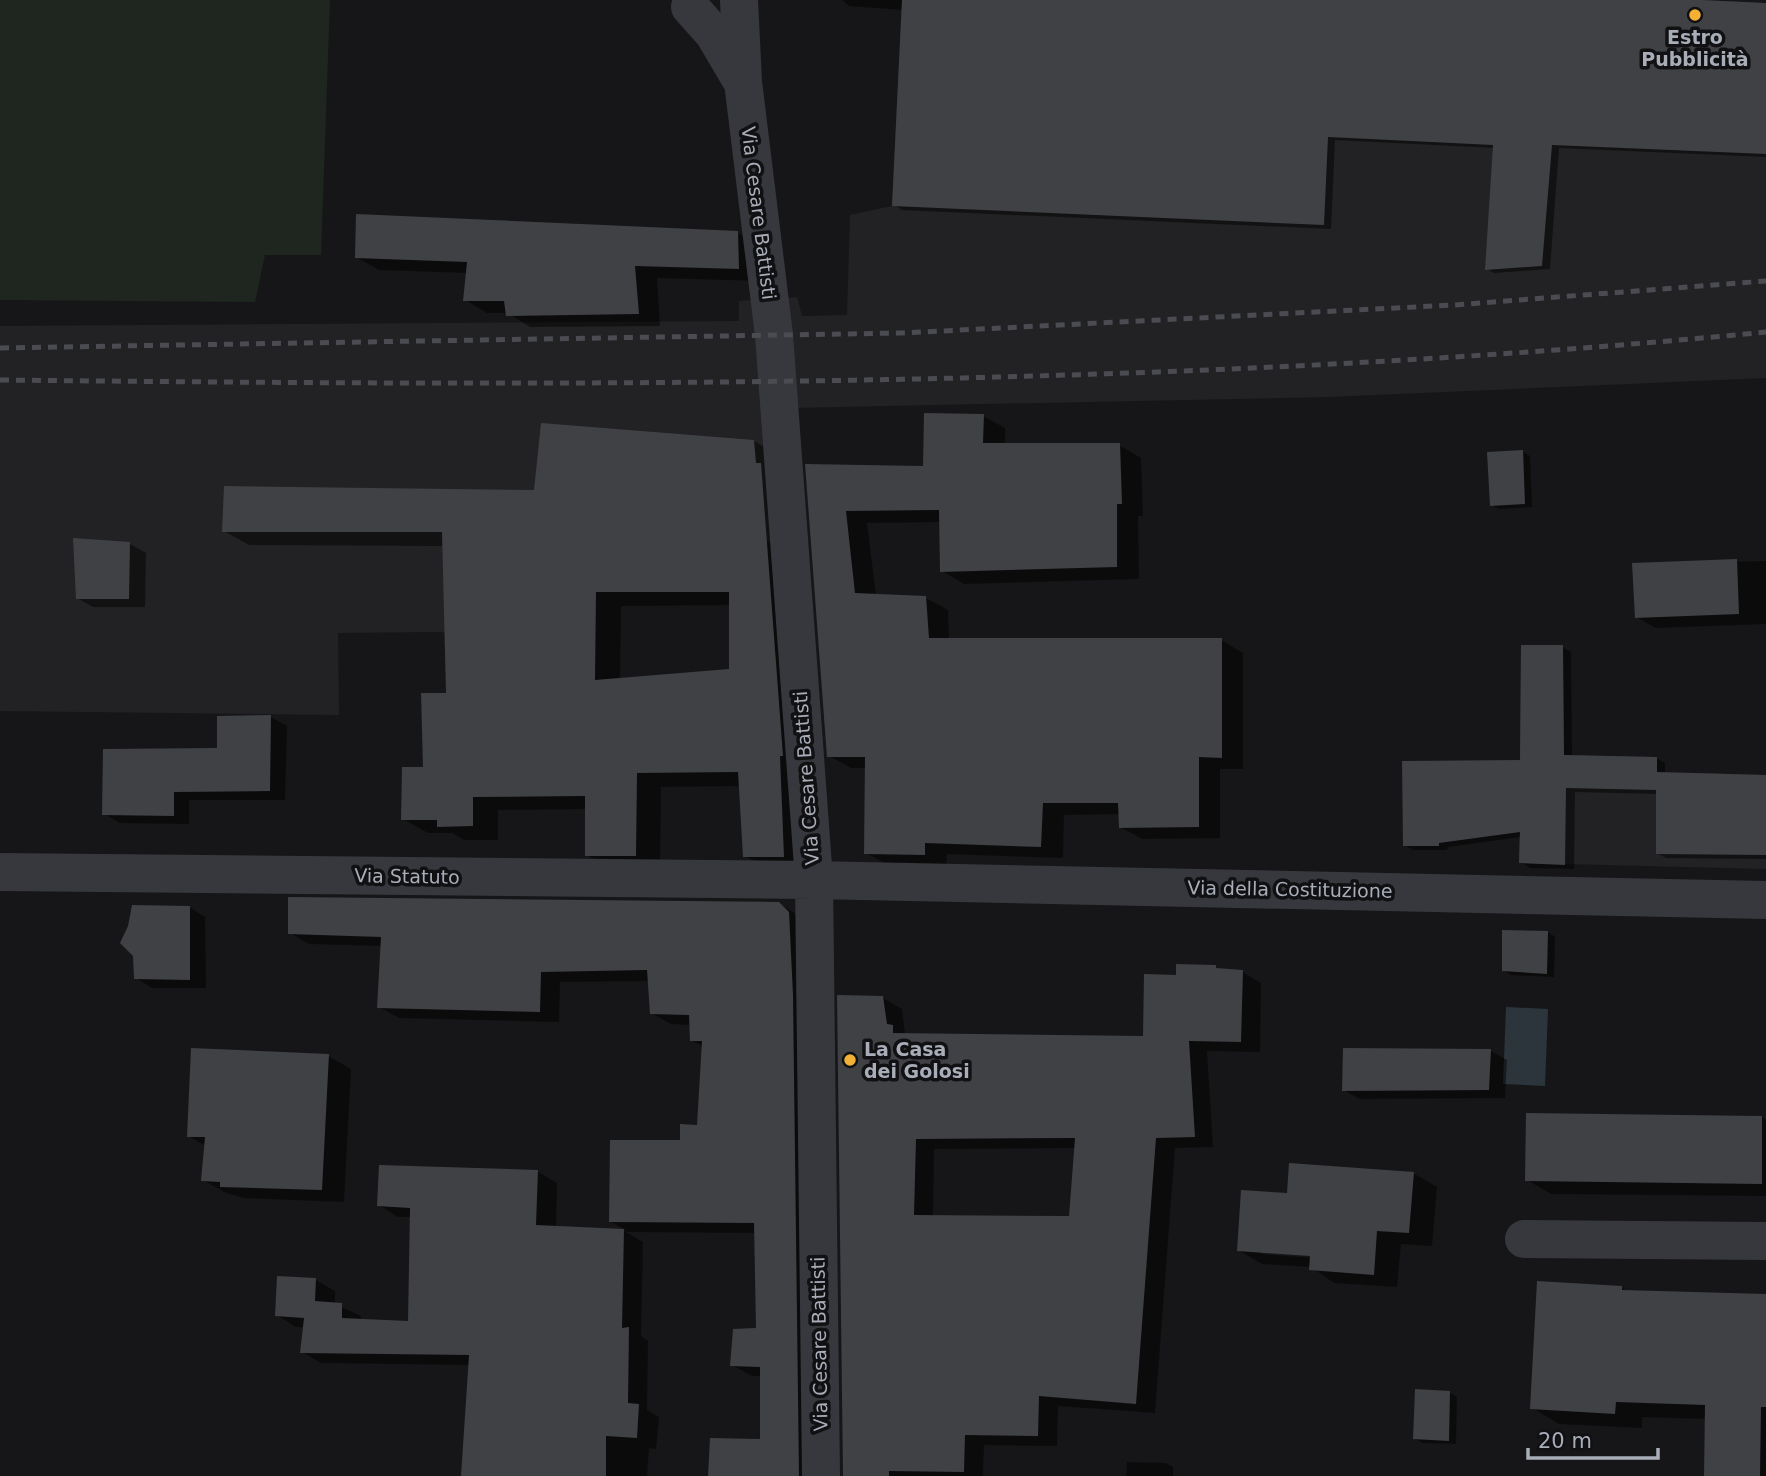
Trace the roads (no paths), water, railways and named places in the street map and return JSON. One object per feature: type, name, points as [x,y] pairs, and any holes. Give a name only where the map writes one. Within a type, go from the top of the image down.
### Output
[{"type":"street","name":"Via Cesare Battisti","points":[[738,0],[743,82],[774,335],[814,880],[821,1476]]},
{"type":"street","name":"Via Cesare Battisti","points":[[696,2],[743,82]]},
{"type":"street","name":"Via Statuto","points":[[0,872],[814,880]]},
{"type":"street","name":"Via della Costituzione","points":[[814,880],[1766,900]]},
{"type":"street","points":[[1524,1239],[1766,1241]]},
{"type":"railway","points":[[0,348],[902,333],[1454,305],[1766,281]]},
{"type":"railway","points":[[0,380],[662,382],[1105,374],[1546,351],[1766,332]]},
{"type":"place","name":"Estro Pubblicità","points":[[1695,15]]},
{"type":"place","name":"La Casa dei Golosi","points":[[850,1060]]}]
